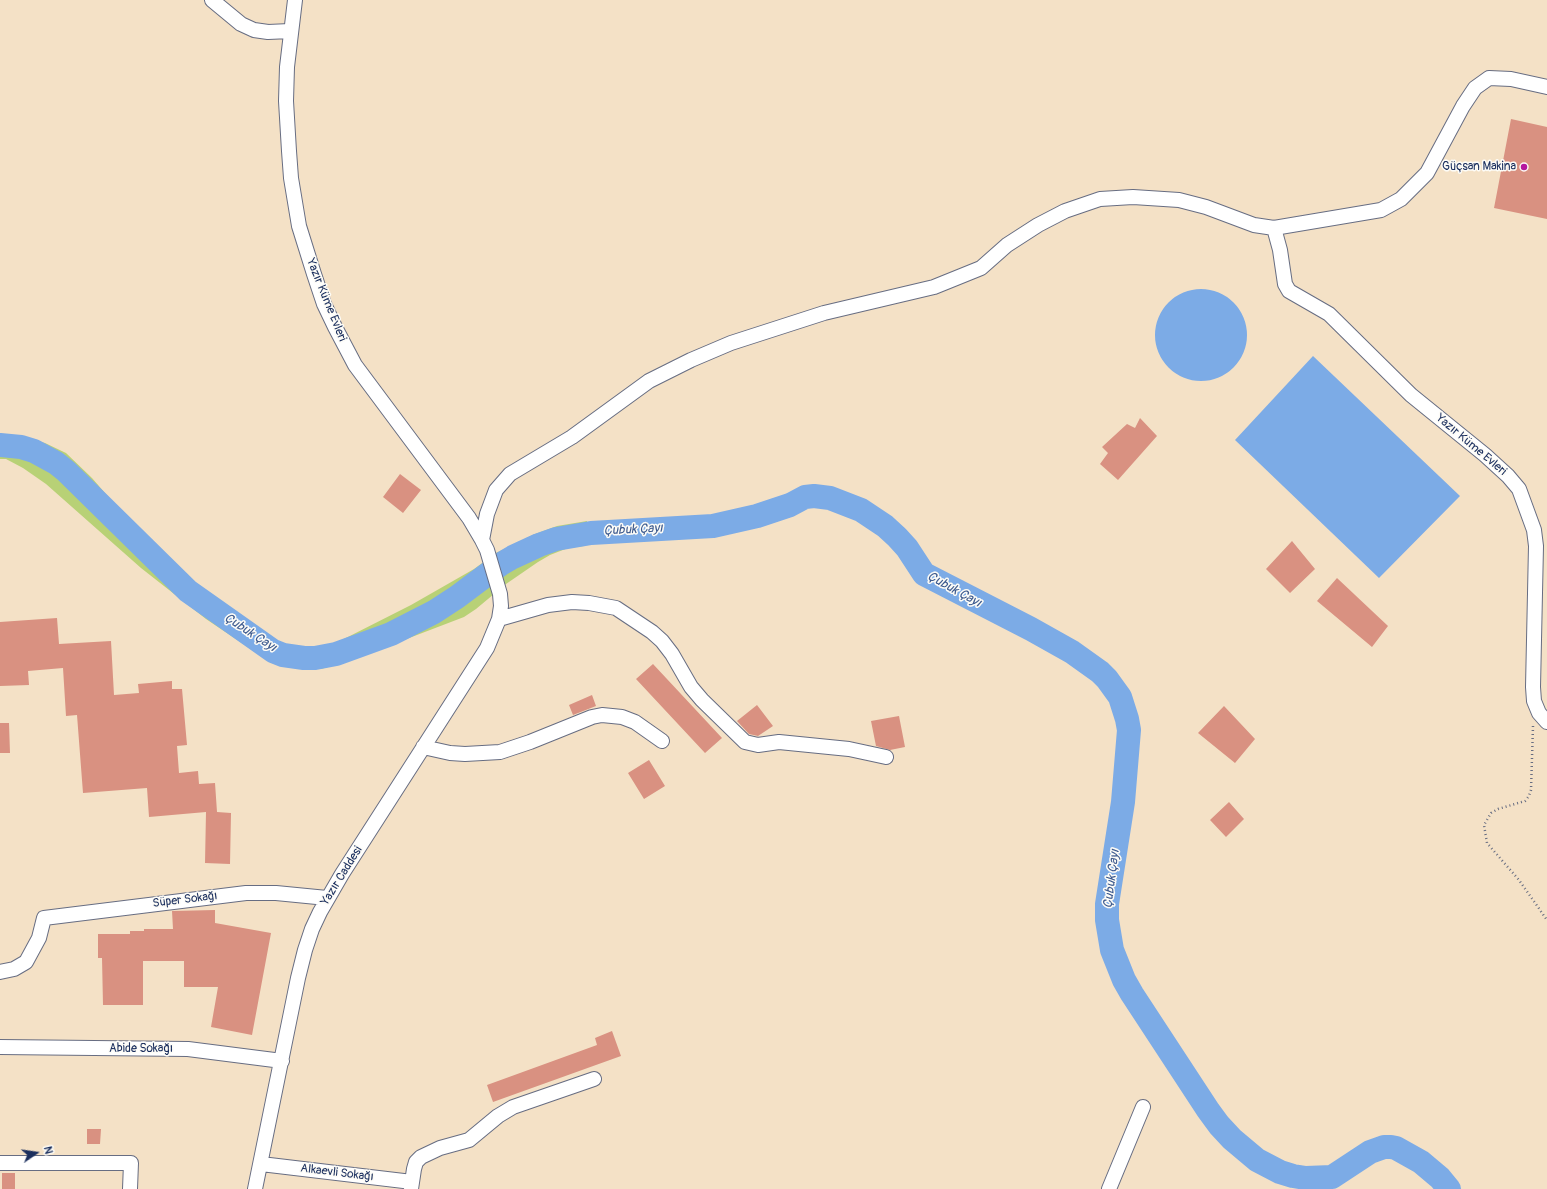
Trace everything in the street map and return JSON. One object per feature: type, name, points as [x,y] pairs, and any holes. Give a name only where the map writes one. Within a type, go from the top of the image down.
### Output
[{"type":"street","points":[[212,0],[241,24],[254,30],[268,32],[290,31]]},
{"type":"street","name":"Yazır Küme Evleri","points":[[295,0],[290,31],[286,101],[291,178],[299,226],[324,304],[355,365],[469,518],[485,545]]},
{"type":"street","points":[[485,545],[487,514],[496,490],[510,474],[572,437],[648,381],[691,360],[731,343],[824,312],[934,287],[959,278],[981,268],[1007,245],[1038,225],[1065,210],[1100,199],[1133,197],[1179,200],[1206,207],[1254,225],[1274,228],[1381,210],[1401,199],[1427,173],[1474,88],[1489,78],[1510,79],[1547,87]]},
{"type":"street","name":"Yazır Küme Evleri","points":[[1274,228],[1280,250],[1285,284],[1289,291],[1329,314],[1411,395],[1485,455],[1519,488],[1534,530],[1536,546],[1533,680],[1534,701],[1539,713],[1540,723]]},
{"type":"street","name":"Yazır Caddesi","points":[[255,1189],[305,950],[312,928],[327,898],[422,747],[487,648],[499,619],[501,606],[500,594],[485,545]]},
{"type":"street","points":[[499,619],[548,605],[572,602],[590,603],[616,608],[652,632],[662,641],[672,654],[691,687],[702,700],[745,742],[758,745],[779,742],[849,749],[886,758]]},
{"type":"street","points":[[422,747],[465,754],[500,752],[530,742],[592,717],[602,715],[622,717],[635,722],[662,741]]},
{"type":"street","name":"Süper Sokağı","points":[[0,972],[14,969],[26,962],[40,938],[44,918],[246,893],[276,893],[327,898]]},
{"type":"street","name":"Abide Sokağı","points":[[0,1047],[188,1049],[282,1061]]},
{"type":"street","points":[[411,1185],[416,1162],[425,1155],[440,1148],[469,1140],[498,1116],[513,1107],[594,1079]]},
{"type":"street","points":[[1109,1189],[1143,1107]]},
{"type":"street","points":[[0,1163],[131,1163],[130,1189]]},
{"type":"street","name":"Alkaevli Sokağı","points":[[261,1164],[411,1185]]},
{"type":"path","points":[[1540,723],[1529,796],[1525,800],[1491,812],[1484,825],[1487,843],[1519,880],[1547,920]]},
{"type":"green space","points":[[13,435],[45,443],[66,453],[92,478],[137,530],[187,579],[243,623],[279,645],[293,650],[307,651],[320,649],[334,644],[411,605],[474,569],[496,553],[535,534],[557,526],[587,521],[584,546],[568,548],[550,555],[538,562],[506,584],[464,617],[349,661],[321,669],[298,668],[276,662],[258,654],[206,619],[141,568],[46,484],[23,468],[6,459],[0,459],[0,436]]},
{"type":"water","points":[[1201,289],[1219,292],[1234,302],[1244,317],[1247,335],[1244,353],[1234,368],[1219,378],[1201,381],[1183,378],[1168,368],[1158,353],[1155,335],[1158,317],[1168,302],[1183,292]]},
{"type":"water","points":[[1313,356],[1460,496],[1379,578],[1235,440]]},
{"type":"building","name":"Güçsan Makina","points":[[1511,119],[1547,127],[1547,219],[1494,208]]},
{"type":"building","points":[[1140,418],[1157,436],[1118,480],[1100,464],[1108,453],[1102,447],[1127,424],[1135,428]]},
{"type":"building","points":[[400,474],[421,490],[403,513],[383,497]]},
{"type":"building","points":[[1292,541],[1315,569],[1290,593],[1266,569]]},
{"type":"building","points":[[1337,578],[1388,626],[1372,647],[1317,601]]},
{"type":"building","points":[[57,618],[59,644],[111,641],[114,695],[139,693],[138,684],[172,681],[172,689],[182,689],[187,745],[177,746],[179,773],[198,771],[199,784],[215,783],[217,812],[231,813],[230,864],[205,863],[206,812],[149,817],[147,788],[83,793],[77,715],[66,716],[63,668],[28,671],[29,685],[0,686],[0,622]]},
{"type":"building","points":[[653,664],[722,738],[705,753],[636,679]]},
{"type":"building","points":[[592,695],[596,706],[573,715],[569,705]]},
{"type":"building","points":[[757,705],[773,726],[758,736],[749,734],[737,721]]},
{"type":"building","points":[[1224,706],[1255,739],[1235,763],[1198,733]]},
{"type":"building","points":[[899,716],[905,747],[890,750],[876,746],[871,721]]},
{"type":"building","points":[[0,723],[9,723],[10,753],[0,753]]},
{"type":"building","points":[[649,760],[665,786],[644,799],[628,773]]},
{"type":"building","points":[[1229,802],[1244,819],[1226,837],[1210,820]]},
{"type":"building","points":[[215,910],[215,923],[271,933],[252,1035],[211,1027],[218,987],[184,987],[184,961],[143,961],[143,1005],[103,1005],[102,958],[98,958],[98,934],[130,934],[130,931],[144,931],[144,929],[173,929],[172,911]]},
{"type":"building","points":[[612,1031],[621,1056],[493,1102],[487,1085],[597,1045],[595,1038]]},
{"type":"building","points":[[87,1129],[101,1129],[100,1144],[87,1144]]},
{"type":"building","points":[[2,1173],[15,1173],[15,1189],[2,1189]]},
{"type":"waterway","name":"Çubuk Çayı","points":[[0,445],[21,447],[34,451],[56,463],[66,471],[188,591],[273,651],[283,655],[304,658],[315,658],[336,654],[391,634],[434,612],[513,557],[556,539],[591,533],[713,526],[757,516],[790,505],[805,497],[814,496],[830,498],[861,510],[885,526],[897,537],[907,548],[924,574],[1031,629],[1072,652],[1100,672],[1120,697],[1129,730],[1123,802],[1107,904],[1107,920],[1112,950],[1124,980],[1132,994],[1219,1125],[1232,1139],[1257,1160],[1280,1172],[1293,1176],[1306,1178],[1332,1177],[1370,1152],[1384,1147],[1391,1147],[1396,1148],[1421,1162],[1440,1178],[1449,1189]]},
{"type":"place","name":"Güçsan Makina","points":[[1524,167]]}]
